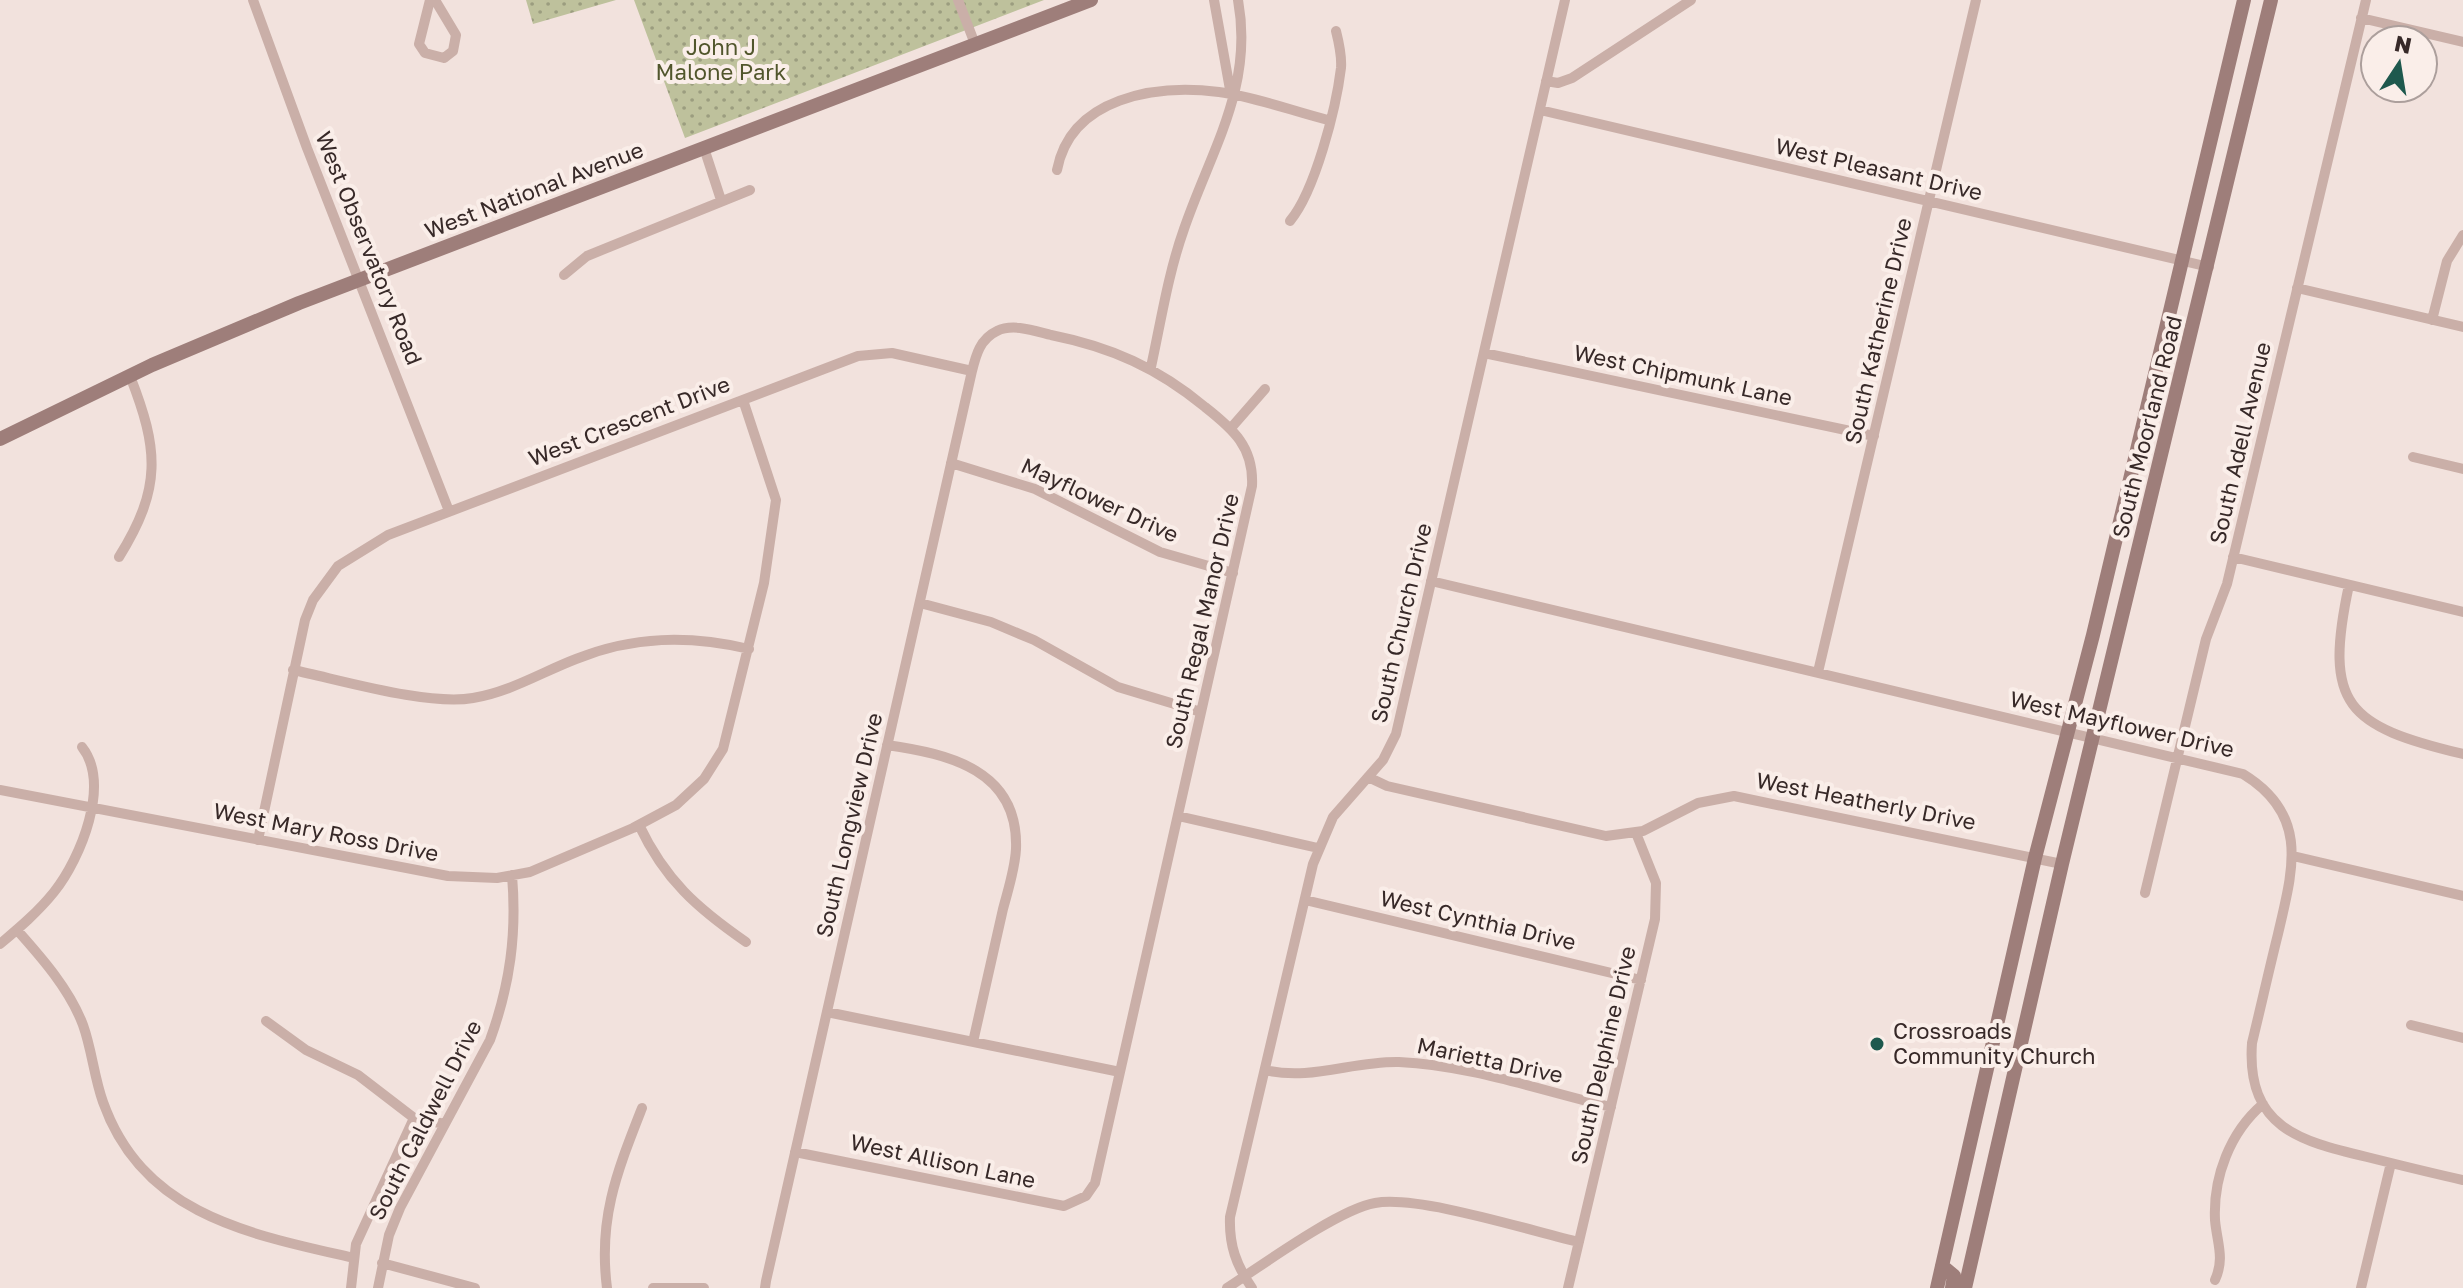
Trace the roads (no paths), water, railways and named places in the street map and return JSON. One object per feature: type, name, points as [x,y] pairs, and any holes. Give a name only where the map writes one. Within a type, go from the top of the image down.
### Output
[{"type":"main road","name":"West National Avenue","points":[[0,439],[225,333],[1091,0]]},
{"type":"main road","name":"South Moorland Road","points":[[1937,1288],[2035,858],[2093,635],[2244,0]]},
{"type":"main road","name":"South Moorland Road","points":[[1965,1288],[2062,864],[2209,267],[2271,0]]},
{"type":"main road","points":[[1942,1266],[1954,1276],[1952,1288]]},
{"type":"street","points":[[432,0],[456,35],[453,51],[444,58],[425,53],[419,44],[432,0]]},
{"type":"street","points":[[958,0],[975,44]]},
{"type":"street","points":[[1214,0],[1231,95]]},
{"type":"street","points":[[1151,367],[1173,263],[1217,147],[1231,95],[1241,76],[1244,47],[1238,0]]},
{"type":"street","name":"South Church Drive","points":[[1244,1277],[1232,1247],[1230,1217],[1318,848],[1340,807],[1383,760],[1396,734],[1565,0]]},
{"type":"street","points":[[1546,81],[1572,78],[1691,0]]},
{"type":"street","name":"South Katherine Drive","points":[[1818,672],[1976,0]]},
{"type":"street","name":"South Adell Avenue","points":[[2145,893],[2206,639],[2233,557],[2366,0]]},
{"type":"street","name":"West Observatory Road","points":[[257,1],[359,280],[449,511]]},
{"type":"street","points":[[2361,18],[2463,42]]},
{"type":"street","points":[[1290,221],[1309,192],[1341,67],[1336,31]]},
{"type":"street","points":[[1057,170],[1065,143],[1074,128],[1111,105],[1167,91],[1231,95],[1328,120]]},
{"type":"street","name":"West Pleasant Drive","points":[[1540,110],[2209,267]]},
{"type":"street","points":[[704,148],[721,200]]},
{"type":"street","points":[[564,275],[587,256],[750,190]]},
{"type":"street","points":[[2432,320],[2447,261],[2463,235]]},
{"type":"street","points":[[2297,288],[2463,327]]},
{"type":"street","name":"South Regal Manor Drive","points":[[972,371],[979,348],[986,339],[1011,327],[1088,343],[1151,367],[1231,428],[1249,453],[1253,472],[1095,1183],[1082,1199]]},
{"type":"street","name":"West Crescent Drive","points":[[258,840],[305,620],[330,575],[353,554],[388,535],[828,366],[879,352],[972,371]]},
{"type":"street","name":"West Chipmunk Lane","points":[[1484,353],[1874,436]]},
{"type":"street","name":"South Longview Drive","points":[[765,1288],[972,371]]},
{"type":"street","points":[[119,557],[143,515],[154,467],[151,434],[130,376]]},
{"type":"street","points":[[1231,428],[1265,389]]},
{"type":"street","name":"West Mary Ross Drive","points":[[0,790],[448,876],[497,878],[530,872],[639,825],[676,805],[704,779],[723,749],[749,649],[772,543],[776,500],[743,400]]},
{"type":"street","points":[[2413,457],[2463,469]]},
{"type":"street","name":"Mayflower Drive","points":[[951,463],[1035,489],[1160,552],[1233,573]]},
{"type":"street","points":[[2233,557],[2463,612]]},
{"type":"street","name":"West Mayflower Drive","points":[[1431,581],[2230,768],[2257,783],[2285,817],[2293,856],[2252,1043],[2252,1072],[2263,1104],[2288,1131],[2301,1139],[2463,1180]]},
{"type":"street","points":[[2349,585],[2337,647],[2339,670],[2352,702],[2380,729],[2410,741],[2463,754]]},
{"type":"street","points":[[920,603],[991,622],[1034,640],[1118,687],[1201,712]]},
{"type":"street","points":[[293,670],[435,698],[470,699],[499,692],[576,659],[631,641],[706,641],[749,649]]},
{"type":"street","points":[[887,745],[958,759],[975,768],[996,787],[1012,819],[1014,862],[973,1042]]},
{"type":"street","points":[[0,944],[56,889],[74,859],[90,807],[94,771],[82,747]]},
{"type":"street","name":"West Heatherly Drive","points":[[1368,777],[1387,786],[1593,834],[1636,833],[1698,803],[1734,796],[2035,858]]},
{"type":"street","points":[[1178,816],[1318,848]]},
{"type":"street","points":[[639,825],[661,867],[680,891],[746,942]]},
{"type":"street","name":"South Delphine Drive","points":[[1568,1288],[1657,902],[1652,870],[1636,833]]},
{"type":"street","points":[[2293,856],[2463,896]]},
{"type":"street","points":[[2035,858],[2062,864]]},
{"type":"street","name":"South Caldwell Drive","points":[[378,1288],[382,1263],[400,1208],[490,1040],[506,989],[513,948],[512,875]]},
{"type":"street","name":"West Cynthia Drive","points":[[1305,900],[1641,980]]},
{"type":"street","points":[[17,930],[71,999],[83,1025],[102,1100],[117,1137],[138,1168],[165,1191],[205,1214],[254,1232],[354,1258]]},
{"type":"street","points":[[827,1012],[1120,1072]]},
{"type":"street","points":[[266,1021],[306,1050],[358,1075],[414,1118],[445,1124]]},
{"type":"street","points":[[2411,1025],[2463,1038]]},
{"type":"street","name":"Marietta Drive","points":[[1265,1070],[1296,1076],[1371,1063],[1418,1064],[1611,1107]]},
{"type":"street","points":[[2215,1280],[2222,1259],[2215,1211],[2220,1173],[2235,1137],[2263,1104]]},
{"type":"street","points":[[607,1288],[604,1234],[609,1195],[642,1108]]},
{"type":"street","name":"South Caldwell Drive","points":[[351,1288],[354,1258],[372,1207],[414,1118]]},
{"type":"street","name":"West Allison Lane","points":[[795,1152],[1064,1206],[1082,1199]]},
{"type":"street","points":[[2361,1288],[2391,1163]]},
{"type":"street","points":[[1227,1288],[1345,1215],[1376,1203],[1406,1201],[1579,1242]]},
{"type":"street","points":[[382,1263],[475,1288]]},
{"type":"street","points":[[1244,1277],[1252,1288]]},
{"type":"street","points":[[653,1288],[704,1288]]},
{"type":"place","name":"Crossroads Community Church","points":[[1877,1044]]},
{"type":"park label","name":"John J Malone Park","points":[[721,60]]}]
